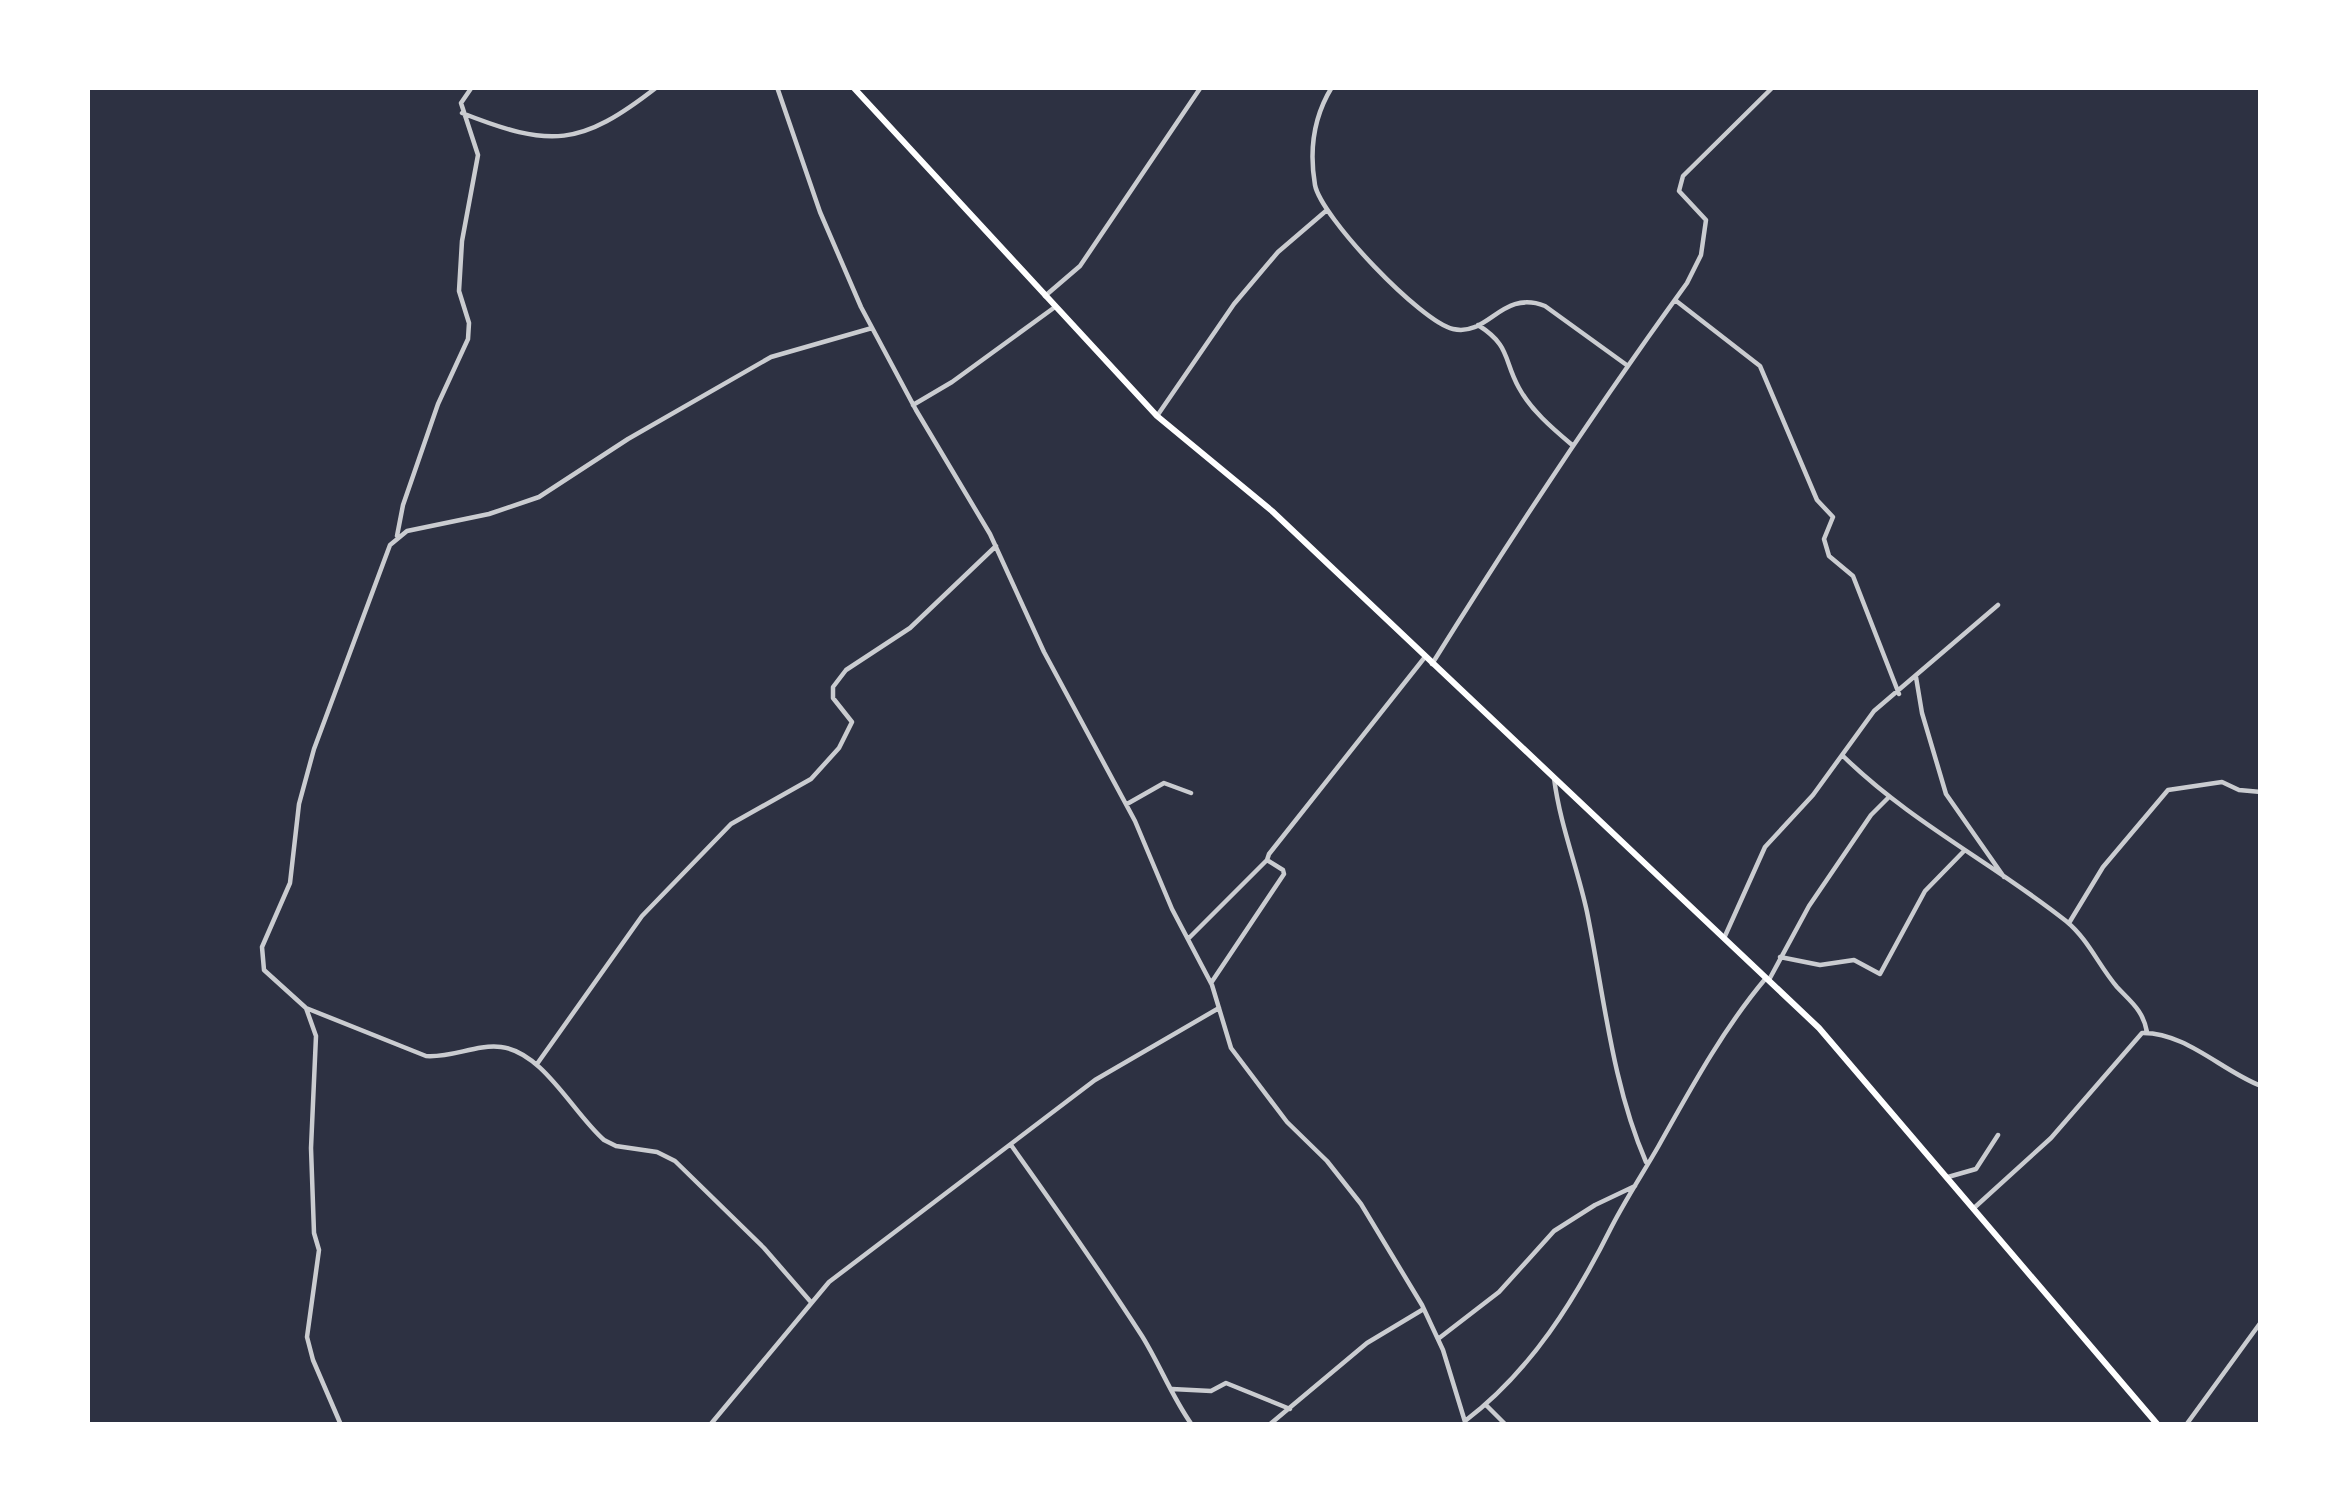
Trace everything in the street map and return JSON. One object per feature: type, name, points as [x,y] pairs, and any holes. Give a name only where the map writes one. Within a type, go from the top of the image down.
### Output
[{"type":"main road","points":[[853,87],[1156,416],[1257,497],[1820,1028],[2158,1425]]},
{"type":"street","points":[[472,87],[462,99],[462,113],[478,155],[462,241],[459,291],[469,323],[468,339],[438,404],[397,536],[354,634],[314,748],[299,804],[290,883],[262,947],[264,970],[307,1008],[426,1056],[503,1047],[537,1064],[604,1140],[663,1154],[682,1167],[810,1300]]},
{"type":"street","points":[[462,113],[530,136],[563,138],[605,125],[657,87]]},
{"type":"street","points":[[777,87],[820,212],[874,328],[996,546],[1044,652],[1126,805],[1211,983],[1242,1067],[1342,1179],[1424,1309],[1466,1423],[1559,1320],[1592,1270],[1703,1067],[1768,978],[1845,851],[1888,798]]},
{"type":"street","points":[[1045,296],[1080,266],[1201,87]]},
{"type":"street","points":[[1332,87],[1314,123],[1315,187],[1327,210],[1418,309],[1447,328],[1464,331],[1520,300],[1531,301],[1545,306],[1628,366]]},
{"type":"street","points":[[1188,939],[1267,860],[1429,661],[1525,523],[1571,444],[1675,300],[1701,255],[1707,228],[1700,211],[1678,190],[1679,183],[1700,155],[1773,87]]},
{"type":"street","points":[[1156,416],[1234,304],[1278,253],[1327,210]]},
{"type":"street","points":[[1675,300],[1760,366],[1817,500],[1833,517],[1824,539],[1829,556],[1853,576],[1899,694]]},
{"type":"street","points":[[914,405],[1055,307]]},
{"type":"street","points":[[1478,325],[1504,348],[1516,385],[1526,399],[1571,444]]},
{"type":"street","points":[[397,536],[539,497],[628,439],[771,357],[874,328]]},
{"type":"street","points":[[537,1064],[642,916],[687,867],[730,824],[811,779],[839,748],[852,722],[833,698],[837,680],[861,656],[910,628],[996,546]]},
{"type":"street","points":[[1725,936],[1765,847],[1874,711],[1998,605]]},
{"type":"street","points":[[1916,677],[1946,794],[2007,881]]},
{"type":"street","points":[[1843,755],[1888,798],[2069,923],[2141,1012],[2147,1032]]},
{"type":"street","points":[[1554,778],[1559,819],[1585,902],[1626,1109],[1647,1166]]},
{"type":"street","points":[[2069,923],[2103,867],[2168,790],[2222,782],[2261,792]]},
{"type":"street","points":[[1126,805],[1164,783],[1191,793]]},
{"type":"street","points":[[1780,956],[1820,965],[1854,960],[1880,974],[1925,892],[1964,851]]},
{"type":"street","points":[[1211,983],[1283,874],[1267,860]]},
{"type":"street","points":[[307,1008],[316,1036],[311,1148],[314,1233],[320,1250],[307,1337],[341,1425]]},
{"type":"street","points":[[710,1425],[810,1300],[893,1232],[1095,1080],[1219,1008]]},
{"type":"street","points":[[2147,1032],[2175,1040],[2261,1087]]},
{"type":"street","points":[[1974,1208],[2051,1138],[2126,1047],[2147,1032]]},
{"type":"street","points":[[1948,1177],[1976,1169],[1998,1136]]},
{"type":"street","points":[[1011,1145],[1144,1340],[1192,1425]]},
{"type":"street","points":[[1438,1339],[1499,1292],[1554,1231],[1636,1186]]},
{"type":"street","points":[[1269,1425],[1367,1343],[1424,1309]]},
{"type":"street","points":[[2186,1425],[2261,1322]]},
{"type":"street","points":[[1169,1389],[1210,1391],[1226,1383],[1290,1409]]},
{"type":"street","points":[[1486,1405],[1506,1425]]}]
